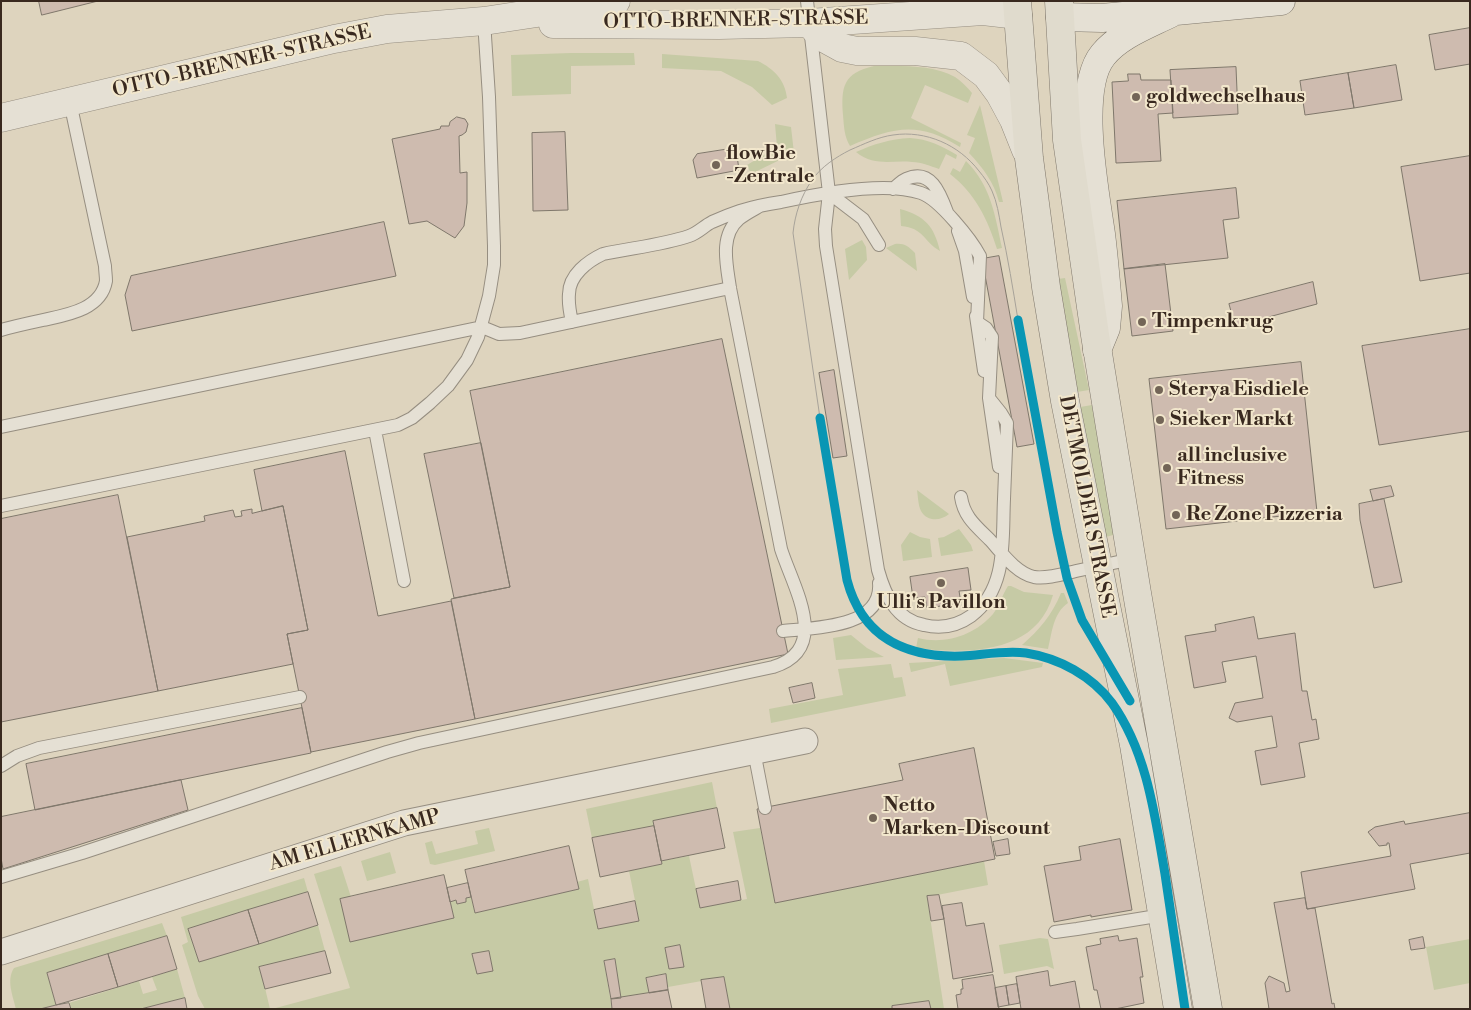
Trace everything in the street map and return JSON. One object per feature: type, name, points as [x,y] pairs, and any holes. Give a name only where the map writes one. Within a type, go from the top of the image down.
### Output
[{"type":"main road","points":[[1017,8],[1060,9]]},
{"type":"main road","name":"DETMOLDER STRASSE","points":[[1017,8],[1029,158],[1046,287],[1067,411],[1097,567],[1133,738],[1178,1009]]},
{"type":"main road","name":"DETMOLDER STRASSE","points":[[1060,9],[1067,140],[1097,350],[1208,1009]]},
{"type":"street","name":"OTTO-BRENNER-STRASSE","points":[[1,118],[352,35],[387,29],[484,21],[616,1]]},
{"type":"street","points":[[1060,9],[1102,18],[1280,1]]},
{"type":"street","name":"OTTO-BRENNER-STRASSE","points":[[484,21],[719,25],[808,12],[983,11],[1017,8]]},
{"type":"street","points":[[808,12],[822,37],[842,48],[857,52],[915,51],[962,56],[986,75],[1000,94],[1014,120],[1029,158]]},
{"type":"street","points":[[1097,350],[1106,328],[1108,306],[1089,131],[1092,79],[1095,67],[1111,47],[1126,36],[1173,12]]},
{"type":"street","name":"AM ELLERNKAMP","points":[[1,952],[404,823],[805,741]]},
{"type":"lane","points":[[572,322],[568,294],[570,286],[582,268],[592,259],[603,254],[690,235],[723,218],[760,206],[829,193],[868,189],[907,190],[923,194],[938,204],[959,232],[965,252],[989,398],[1007,423],[1002,552],[998,578],[979,610],[965,620],[950,626],[935,628],[920,625],[908,620],[898,611],[883,590],[878,570],[826,246],[825,229],[829,193],[808,12]]},
{"type":"lane","points":[[1,506],[398,425],[412,418],[448,386],[467,360],[482,327],[494,265],[489,97],[484,21]]},
{"type":"lane","points":[[1,330],[74,313],[86,308],[102,292],[106,281],[70,102]]},
{"type":"lane","points":[[829,193],[864,218],[879,245]]},
{"type":"lane","points":[[1,877],[82,853],[387,752],[428,741],[773,667],[786,662],[796,655],[805,638],[800,600],[782,549],[730,288],[726,256],[728,234],[738,220],[760,206]]},
{"type":"lane","points":[[1,427],[482,327],[499,334],[512,334],[730,288]]},
{"type":"lane","points":[[375,430],[404,581]]},
{"type":"lane","points":[[961,497],[963,507],[970,520],[1012,564],[1033,577],[1055,576],[1132,559]]},
{"type":"lane","points":[[783,631],[845,622],[862,616],[878,599],[878,570]]},
{"type":"lane","points":[[1,766],[17,756],[39,748],[300,697]]},
{"type":"lane","points":[[754,752],[765,808]]},
{"type":"lane","points":[[1055,932],[1162,915]]},
{"type":"green space","points":[[634,53],[635,65],[571,66],[571,94],[512,96],[511,55]]},
{"type":"green space","points":[[662,54],[758,61],[778,76],[784,86],[787,98],[772,105],[752,87],[721,71],[662,68]]},
{"type":"green space","points":[[874,66],[916,67],[937,70],[955,77],[964,84],[972,93],[968,103],[925,85],[911,118],[961,143],[960,147],[931,133],[918,130],[893,131],[880,134],[850,146],[844,127],[842,105],[844,89],[850,77]]},
{"type":"green space","points":[[980,105],[1003,202],[999,202],[987,176],[969,153],[975,138],[967,135]]},
{"type":"green space","points":[[775,124],[791,127],[794,153],[751,174],[747,165],[777,147]]},
{"type":"green space","points":[[910,138],[929,141],[940,146],[957,155],[956,159],[946,154],[939,169],[916,162],[870,160],[856,152],[882,142]]},
{"type":"green space","points":[[966,161],[987,191],[1002,248],[997,249],[985,218],[973,198],[959,181],[950,174],[953,168],[960,172]]},
{"type":"green space","points":[[900,209],[916,215],[927,223],[935,235],[940,251],[919,232],[909,227],[901,226]]},
{"type":"green space","points":[[862,240],[866,247],[867,260],[849,280],[845,249]]},
{"type":"green space","points":[[895,244],[906,246],[915,253],[917,271],[886,248]]},
{"type":"green space","points":[[1065,278],[1089,390],[1077,392],[1058,279]]},
{"type":"green space","points":[[1092,405],[1115,532],[1113,535],[1106,537],[1080,407]]},
{"type":"green space","points":[[917,490],[949,514],[938,519],[930,519],[924,515],[920,509]]},
{"type":"green space","points":[[959,529],[971,545],[973,551],[941,556],[938,538]]},
{"type":"green space","points":[[910,532],[930,539],[932,557],[903,561],[901,545]]},
{"type":"green space","points":[[1008,586],[1024,592],[1053,595],[1044,615],[1031,629],[1015,640],[977,650],[956,651],[916,648],[918,638],[928,640],[949,639],[977,628],[993,614]]},
{"type":"green space","points":[[1061,593],[1064,593],[1068,603],[1056,618],[1048,649],[1022,645],[1044,622],[1054,608]]},
{"type":"green space","points":[[851,635],[867,648],[884,657],[836,660],[833,638]]},
{"type":"green space","points":[[1004,658],[1043,663],[1042,667],[950,686],[945,664],[911,672],[909,663]]},
{"type":"green space","points":[[891,664],[894,678],[902,677],[906,696],[771,723],[769,709],[843,695],[838,669]]},
{"type":"green space","points":[[712,782],[717,808],[654,826],[592,838],[586,809]]},
{"type":"green space","points":[[489,828],[495,851],[435,865],[430,864],[425,843],[432,841],[436,854],[478,844],[475,831]]},
{"type":"green space","points":[[760,828],[775,902],[984,861],[988,885],[927,897],[944,1009],[730,1009],[724,977],[668,987],[665,974],[646,978],[649,993],[621,998],[614,959],[604,961],[612,1009],[272,1009],[350,988],[314,874],[341,866],[351,897],[454,918],[450,902],[456,900],[457,904],[466,902],[466,898],[471,897],[475,913],[579,889],[577,882],[588,879],[598,929],[639,920],[629,871],[662,864],[661,861],[689,856],[700,908],[747,899],[733,832]]},
{"type":"green space","points":[[390,852],[396,873],[367,881],[361,861]]},
{"type":"green space","points":[[304,878],[308,892],[189,929],[199,962],[318,925],[325,951],[260,967],[270,1009],[205,1009],[198,996],[182,945],[188,942],[181,917]]},
{"type":"green space","points":[[162,923],[167,936],[47,973],[56,1005],[40,1009],[16,1009],[10,983],[14,968]]},
{"type":"green space","points":[[1040,938],[1048,939],[1054,969],[1047,966],[1004,974],[999,945]]},
{"type":"green space","points":[[1470,939],[1470,983],[1434,990],[1426,947]]},
{"type":"green space","points":[[177,969],[185,998],[141,1009],[71,1009],[69,1003],[139,981],[143,994],[157,990],[152,977]]},
{"type":"building","points":[[39,1],[98,1],[42,15]]},
{"type":"building","points":[[1470,28],[1470,64],[1435,70],[1429,35]]},
{"type":"building","points":[[1396,65],[1402,100],[1354,108],[1348,73]]},
{"type":"building","points":[[1236,67],[1238,114],[1173,118],[1170,70]]},
{"type":"building","points":[[1348,73],[1354,108],[1305,115],[1300,81]]},
{"type":"building","points":[[1128,74],[1140,74],[1141,80],[1171,80],[1173,113],[1158,114],[1161,161],[1116,163],[1112,82],[1128,81]]},
{"type":"building","points":[[457,117],[465,119],[468,124],[466,132],[459,136],[460,173],[467,172],[467,203],[464,226],[455,238],[427,221],[409,224],[392,139],[440,129],[441,126],[449,126],[450,122]]},
{"type":"building","points":[[565,132],[568,210],[533,211],[532,133]]},
{"type":"building","name":"flowBie -Zentrale","points":[[736,148],[739,170],[697,178],[693,160],[697,154]]},
{"type":"building","points":[[1470,156],[1470,273],[1420,281],[1401,167]]},
{"type":"building","points":[[1236,188],[1239,218],[1223,220],[1228,258],[1124,269],[1117,201]]},
{"type":"building","points":[[384,222],[396,276],[132,331],[125,295],[131,276]]},
{"type":"building","points":[[999,256],[1034,444],[1017,447],[982,259]]},
{"type":"building","points":[[1165,264],[1173,331],[1132,336],[1124,269]]},
{"type":"building","points":[[1313,282],[1317,304],[1235,326],[1229,304]]},
{"type":"building","points":[[1470,329],[1470,431],[1379,445],[1362,346]]},
{"type":"building","points":[[722,339],[788,654],[475,719],[451,599],[510,587],[470,391]]},
{"type":"building","points":[[1301,362],[1317,512],[1166,529],[1149,379]]},
{"type":"building","points":[[834,370],[847,456],[833,458],[819,373]]},
{"type":"building","points":[[481,443],[510,587],[454,598],[424,454]]},
{"type":"building","points":[[345,451],[378,616],[451,601],[475,719],[311,752],[287,634],[308,630],[283,506],[262,511],[254,470]]},
{"type":"building","points":[[1391,486],[1394,496],[1373,501],[1370,490]]},
{"type":"building","points":[[118,495],[158,691],[1,722],[1,519]]},
{"type":"building","points":[[1384,499],[1402,582],[1374,588],[1360,520],[1359,504]]},
{"type":"building","points":[[283,506],[308,630],[287,634],[293,664],[158,691],[127,537],[205,521],[204,516],[233,510],[235,517],[242,516],[241,511],[252,509],[252,513]]},
{"type":"building","name":"Ulli's Pavillon","points":[[968,568],[971,590],[959,591],[961,603],[927,608],[925,597],[913,598],[910,577]]},
{"type":"building","points":[[1254,617],[1258,639],[1295,633],[1302,691],[1307,691],[1312,720],[1316,719],[1319,739],[1299,743],[1305,777],[1261,785],[1255,751],[1277,747],[1272,716],[1237,722],[1229,718],[1235,703],[1263,698],[1256,656],[1222,662],[1226,682],[1194,688],[1185,636],[1216,631],[1215,625]]},
{"type":"building","points":[[812,683],[815,698],[793,703],[789,688]]},
{"type":"building","points":[[302,708],[311,753],[35,810],[26,764]]},
{"type":"building","name":"Netto Marken-Discount","points":[[974,748],[995,859],[775,903],[757,809],[903,780],[899,764]]},
{"type":"building","points":[[181,780],[188,810],[3,869],[1,858],[1,817]]},
{"type":"building","points":[[717,808],[725,848],[661,861],[653,821]]},
{"type":"building","points":[[1470,813],[1470,853],[1410,864],[1415,889],[1307,909],[1301,872],[1391,856],[1389,843],[1379,846],[1368,832],[1375,827],[1404,821],[1405,824]]},
{"type":"building","points":[[654,826],[662,864],[600,877],[592,838]]},
{"type":"building","points":[[1008,839],[1010,854],[996,856],[993,842]]},
{"type":"building","points":[[1120,839],[1132,910],[1054,922],[1044,866],[1081,860],[1079,847]]},
{"type":"building","points":[[569,846],[579,889],[475,913],[465,870]]},
{"type":"building","points":[[444,875],[454,918],[350,942],[340,899]]},
{"type":"building","points":[[738,881],[741,900],[700,908],[696,889]]},
{"type":"building","points":[[468,883],[471,897],[466,898],[466,902],[457,904],[456,900],[450,902],[447,888]]},
{"type":"building","points":[[308,892],[318,925],[259,944],[248,910]]},
{"type":"building","points":[[939,895],[944,919],[931,921],[927,896]]},
{"type":"building","points":[[1305,898],[1307,909],[1315,908],[1332,1004],[1334,1003],[1335,1009],[1269,1009],[1265,983],[1269,976],[1284,983],[1286,992],[1290,991],[1274,903]]},
{"type":"building","points":[[635,901],[639,921],[598,929],[594,910]]},
{"type":"building","points":[[962,903],[966,926],[984,923],[993,972],[953,979],[942,906]]},
{"type":"building","points":[[248,910],[259,944],[199,962],[188,929]]},
{"type":"building","points":[[167,936],[177,969],[118,987],[108,954]]},
{"type":"building","points":[[1118,936],[1119,941],[1137,938],[1143,977],[1140,977],[1144,1003],[1115,1009],[1101,1009],[1097,990],[1094,990],[1086,947],[1101,944],[1100,939]]},
{"type":"building","points":[[1423,937],[1425,948],[1411,950],[1409,940]]},
{"type":"building","points":[[680,945],[684,967],[669,969],[665,948]]},
{"type":"building","points":[[325,951],[331,973],[265,989],[259,967]]},
{"type":"building","points":[[489,951],[493,971],[477,974],[472,954]]},
{"type":"building","points":[[108,954],[118,987],[56,1005],[47,973]]},
{"type":"building","points":[[615,959],[621,998],[611,999],[604,961]]},
{"type":"building","points":[[1048,971],[1050,986],[1075,981],[1080,1009],[1021,1009],[1016,977]]},
{"type":"building","points":[[666,974],[668,990],[649,993],[646,978]]},
{"type":"building","points":[[993,975],[999,1009],[958,1009],[956,995],[961,994],[961,989],[963,989],[962,980]]},
{"type":"building","points":[[724,977],[730,1009],[706,1009],[701,980]]},
{"type":"building","points":[[1017,984],[1020,1003],[1009,1005],[1006,986]]},
{"type":"building","points":[[1006,986],[1009,1005],[998,1007],[995,988]]},
{"type":"building","points":[[668,990],[672,1009],[612,1009],[611,999]]},
{"type":"building","points":[[185,998],[187,1009],[141,1009]]},
{"type":"building","points":[[929,1001],[931,1009],[892,1009],[892,1006]]},
{"type":"building","points":[[69,1003],[71,1009],[40,1009],[56,1005]]},
{"type":"tram line","points":[[820,418],[793,233],[799,205],[812,180],[829,163],[850,150],[887,136],[918,135],[941,141],[971,162],[991,188],[999,213],[1018,320]]},
{"type":"transit line","points":[[1018,320],[1067,578],[1082,620],[1130,701]]},
{"type":"transit line","points":[[820,418],[847,580],[854,600],[863,616],[875,630],[905,648],[922,653],[941,656],[962,656],[1018,652],[1051,659],[1074,670],[1095,684],[1112,703],[1124,722],[1142,763],[1153,807],[1185,1009]]},
{"type":"place","name":"goldwechselhaus","points":[[1136,97]]},
{"type":"place","name":"flowBie -Zentrale","points":[[716,165]]},
{"type":"place","name":"Timpenkrug","points":[[1142,322]]},
{"type":"place","name":"Sterya Eisdiele","points":[[1159,390]]},
{"type":"place","name":"Sieker Markt","points":[[1160,420]]},
{"type":"place","name":"all inclusive Fitness","points":[[1167,468]]},
{"type":"place","name":"Re Zone Pizzeria","points":[[1176,515]]},
{"type":"place","name":"Ulli's Pavillon","points":[[941,583]]},
{"type":"place","name":"Netto Marken-Discount","points":[[873,818]]}]
